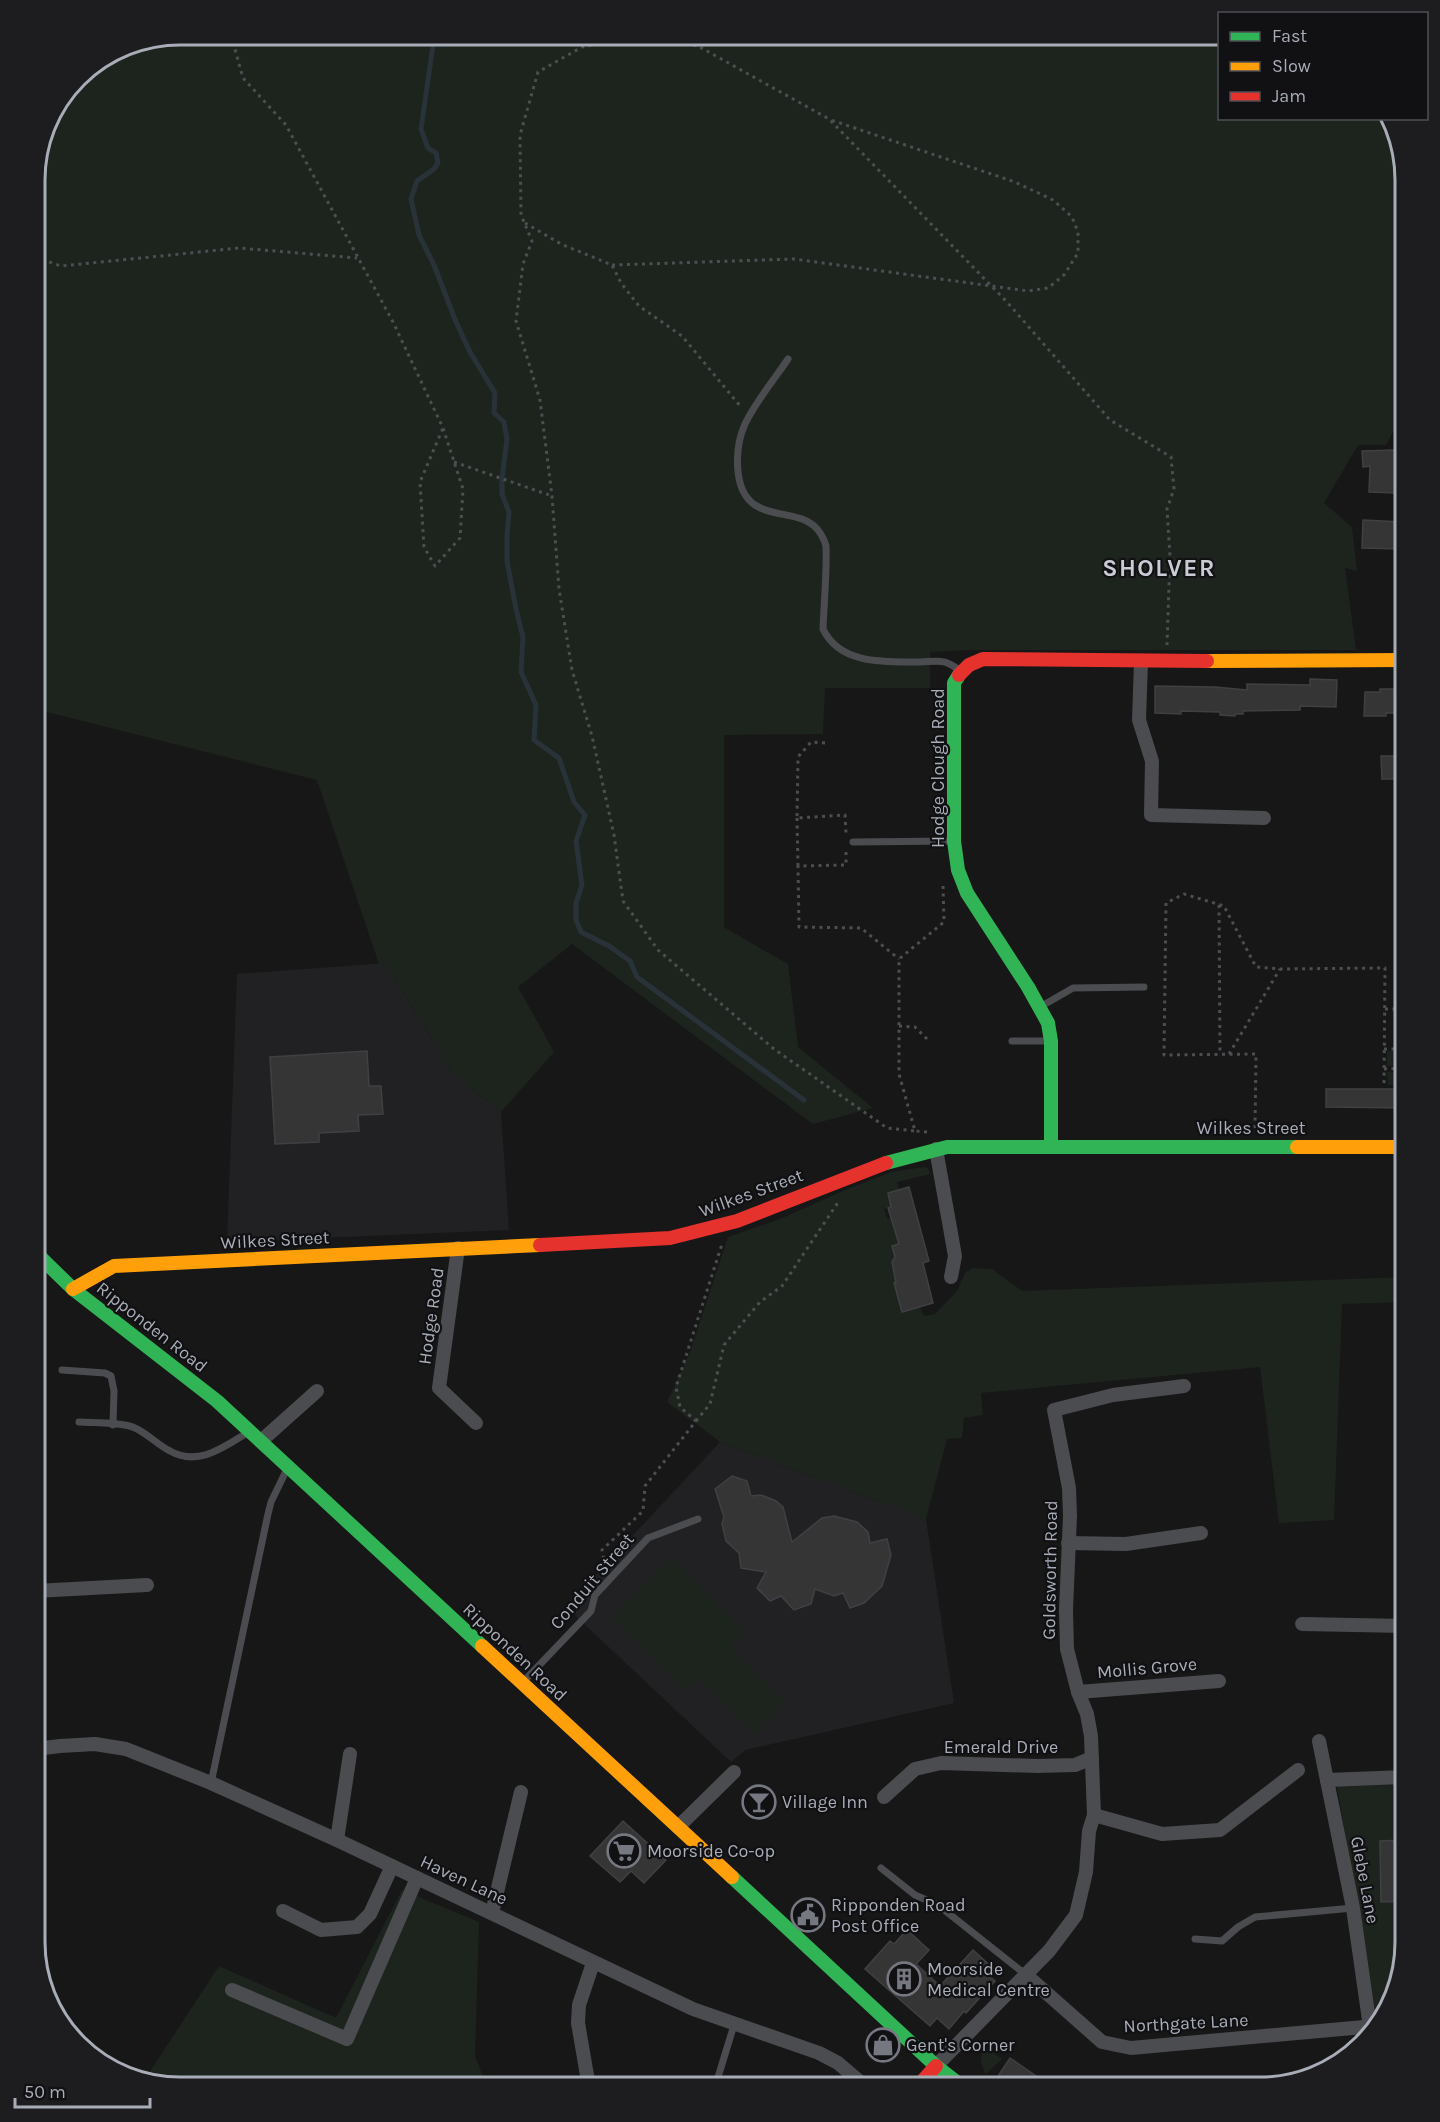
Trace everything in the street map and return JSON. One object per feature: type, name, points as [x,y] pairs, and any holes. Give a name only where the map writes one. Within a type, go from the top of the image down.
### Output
[{"type":"street","name":"Hodge Clough Road","points":[[1051,1146],[1051,1041],[1048,1023],[1040,1006],[967,893],[958,870],[954,841],[954,683],[961,670],[970,663],[983,659],[1141,662],[1395,660]]},
{"type":"street","points":[[1141,662],[1139,720],[1152,761],[1151,815],[1264,818]]},
{"type":"street","name":"Wilkes Street","points":[[74,1289],[114,1266],[670,1238],[725,1224],[838,1180],[936,1149],[1051,1146],[1395,1147]]},
{"type":"street","points":[[936,1149],[955,1256],[951,1277]]},
{"type":"street","name":"Hodge Road","points":[[458,1248],[439,1389],[476,1422]]},
{"type":"street","name":"Ripponden Road","points":[[45,1261],[74,1289],[217,1401],[950,2077]]},
{"type":"street","name":"Goldsworth Road","points":[[936,2066],[1050,1951],[1076,1915],[1086,1872],[1089,1831],[1094,1815],[1091,1736],[1087,1714],[1078,1692],[1067,1648],[1069,1488],[1054,1410],[1113,1395],[1185,1386]]},
{"type":"street","points":[[261,1441],[317,1391]]},
{"type":"street","points":[[1068,1543],[1126,1544],[1201,1533]]},
{"type":"street","points":[[45,1591],[147,1586]]},
{"type":"street","points":[[1302,1624],[1395,1626]]},
{"type":"street","name":"Mollis Grove","points":[[1078,1692],[1219,1681]]},
{"type":"street","name":"Glebe Lane","points":[[1319,1741],[1353,1908],[1371,2019]]},
{"type":"street","name":"Haven Lane","points":[[45,1748],[108,1746],[126,1749],[211,1783],[337,1840],[693,2009],[819,2053],[838,2063],[854,2077]]},
{"type":"street","points":[[337,1840],[350,1754]]},
{"type":"street","name":"Emerald Drive","points":[[884,1797],[915,1769],[941,1763],[1074,1765],[1092,1758]]},
{"type":"street","points":[[1094,1815],[1162,1834],[1220,1830],[1299,1770]]},
{"type":"street","points":[[678,1827],[734,1772]]},
{"type":"street","points":[[1327,1780],[1395,1777]]},
{"type":"street","points":[[492,1913],[521,1792]]},
{"type":"street","points":[[283,1911],[321,1929],[357,1927],[370,1914],[392,1866]]},
{"type":"street","points":[[232,1990],[347,2039],[417,1878]]},
{"type":"street","points":[[587,2077],[578,2023],[579,2005],[594,1963]]},
{"type":"street","name":"Northgate Lane","points":[[1026,1974],[1102,2042],[1123,2047],[1163,2046],[1364,2027]]},
{"type":"street","points":[[926,2077],[936,2066]]},
{"type":"lane","points":[[788,359],[744,425],[738,456],[738,477],[743,490],[754,505],[769,512],[803,519],[818,529],[826,544],[823,629],[829,641],[839,650],[856,657],[894,662],[944,662],[961,670]]},
{"type":"lane","points":[[853,842],[954,841]]},
{"type":"lane","points":[[1040,1006],[1073,988],[1144,987]]},
{"type":"lane","points":[[1012,1041],[1051,1041]]},
{"type":"lane","points":[[62,1370],[105,1373],[111,1376],[114,1391],[113,1425]]},
{"type":"lane","points":[[80,1422],[135,1427],[170,1452],[189,1457],[205,1456],[218,1451],[250,1431]]},
{"type":"lane","points":[[211,1783],[268,1514],[271,1502],[288,1467]]},
{"type":"lane","name":"Conduit Street","points":[[522,1683],[591,1611],[595,1595],[648,1538],[698,1519]]},
{"type":"lane","points":[[881,1868],[915,1895],[938,1905],[1026,1974]]},
{"type":"lane","points":[[1195,1939],[1222,1941],[1255,1917],[1353,1908]]},
{"type":"lane","points":[[718,2077],[734,2025]]},
{"type":"path","points":[[234,45],[243,78],[286,125],[393,322],[443,428],[463,489],[460,538],[435,566],[424,547],[420,482],[443,428]]},
{"type":"path","points":[[592,45],[582,47],[538,72],[520,135],[521,215],[532,241],[523,264],[516,321],[540,400],[552,496],[559,589],[572,670],[592,736],[615,835],[623,901],[658,950],[774,1049],[887,1128],[937,1133],[936,1149]]},
{"type":"path","points":[[525,223],[561,244],[612,265],[794,259],[1028,291],[1048,288],[1064,275],[1078,253],[1078,232],[1072,217],[1053,200],[1015,182],[829,119],[693,45]]},
{"type":"path","points":[[829,119],[991,286],[1110,420],[1171,457],[1174,489],[1167,509],[1170,556],[1167,661]]},
{"type":"path","points":[[45,260],[61,266],[239,248],[358,258]]},
{"type":"path","points":[[612,265],[621,283],[639,306],[682,336],[749,418]]},
{"type":"path","points":[[454,462],[552,496]]},
{"type":"path","points":[[825,743],[811,742],[798,757],[799,927],[861,928],[899,959]]},
{"type":"path","points":[[797,818],[845,816],[846,865],[798,866]]},
{"type":"path","points":[[899,959],[944,922],[943,876]]},
{"type":"path","points":[[1255,1146],[1256,1054],[1164,1054],[1166,903],[1184,894],[1224,906],[1256,967],[1280,969],[1385,968],[1384,1086]]},
{"type":"path","points":[[1219,905],[1220,1054]]},
{"type":"path","points":[[899,959],[899,1074],[915,1131]]},
{"type":"path","points":[[1229,1054],[1280,969]]},
{"type":"path","points":[[1385,1010],[1395,1010]]},
{"type":"path","points":[[899,1026],[915,1027],[929,1041]]},
{"type":"path","points":[[1384,1049],[1395,1049]]},
{"type":"path","points":[[1384,1069],[1395,1068]]},
{"type":"path","points":[[605,1567],[602,1551],[643,1511],[645,1486],[710,1404],[724,1345],[760,1302],[782,1286],[844,1193],[838,1180]]},
{"type":"path","points":[[696,1421],[680,1407],[675,1388],[723,1241],[725,1224]]},
{"type":"shaded area","points":[[180,45],[1218,45],[1218,120],[1381,120],[1394,162],[1395,180],[1395,428],[1386,445],[1358,445],[1324,503],[1352,527],[1357,571],[1345,568],[1356,650],[969,650],[930,652],[930,688],[825,688],[823,734],[724,735],[724,927],[788,964],[798,1047],[873,1108],[813,1124],[572,944],[518,987],[554,1052],[501,1112],[453,1074],[386,963],[379,964],[317,780],[45,712],[45,171],[55,128],[63,112],[79,91],[105,68],[137,52],[162,46]]},
{"type":"shaded area","points":[[386,963],[453,1074],[501,1112],[509,1230],[227,1242],[237,974]]},
{"type":"shaded area","points":[[1387,1051],[1395,1051],[1395,1066],[1387,1066]]},
{"type":"shaded area","points":[[1387,1072],[1395,1072],[1395,1085],[1388,1085]]},
{"type":"shaded area","points":[[924,1167],[928,1168],[930,1174],[897,1182],[899,1190],[888,1194],[891,1207],[884,1209],[887,1219],[894,1217],[899,1244],[892,1246],[895,1257],[892,1262],[893,1267],[908,1280],[894,1284],[902,1311],[920,1307],[924,1316],[935,1314],[957,1291],[965,1273],[972,1268],[992,1269],[1022,1291],[1395,1277],[1395,1302],[1342,1304],[1334,1520],[1279,1523],[1260,1367],[981,1393],[983,1415],[964,1418],[962,1438],[947,1439],[926,1519],[720,1442],[667,1402],[690,1352],[728,1237],[780,1219],[891,1172]]},
{"type":"shaded area","points":[[720,1442],[926,1519],[954,1703],[745,1750],[731,1762],[566,1607]]},
{"type":"shaded area","points":[[671,1557],[745,1632],[730,1647],[785,1702],[754,1733],[700,1679],[686,1692],[611,1617]]},
{"type":"shaded area","points":[[1395,1785],[1394,1960],[1385,1994],[1376,2012],[1337,1786]]},
{"type":"shaded area","points":[[402,1890],[479,1922],[475,2056],[483,2077],[171,2077],[149,2073],[219,1966],[336,2018]]},
{"type":"shaded area","points":[[985,2047],[1002,2059],[986,2074],[981,2060]]},
{"type":"building","points":[[1395,450],[1395,493],[1369,492],[1370,466],[1363,467],[1362,451]]},
{"type":"building","points":[[1363,520],[1395,522],[1395,549],[1362,548]]},
{"type":"building","points":[[1310,679],[1337,680],[1336,707],[1300,706],[1300,710],[1243,711],[1243,714],[1235,714],[1235,716],[1220,715],[1220,712],[1155,713],[1155,686],[1247,690],[1247,684],[1310,685]]},
{"type":"building","points":[[1380,689],[1395,689],[1395,713],[1386,713],[1386,716],[1364,716],[1365,692],[1380,692]]},
{"type":"building","points":[[1381,756],[1395,756],[1395,779],[1382,779]]},
{"type":"building","points":[[367,1051],[369,1086],[381,1086],[383,1114],[358,1115],[359,1131],[319,1133],[319,1142],[275,1144],[270,1057]]},
{"type":"building","points":[[1326,1089],[1395,1089],[1395,1108],[1326,1107]]},
{"type":"building","points":[[909,1187],[929,1261],[923,1263],[933,1303],[902,1312],[894,1283],[896,1283],[892,1262],[895,1257],[892,1246],[899,1244],[888,1208],[891,1207],[888,1193]]},
{"type":"building","points":[[732,1476],[747,1481],[751,1496],[761,1495],[776,1501],[783,1507],[792,1542],[822,1518],[834,1516],[857,1522],[868,1532],[870,1543],[887,1539],[891,1555],[882,1586],[864,1603],[850,1608],[843,1593],[834,1596],[815,1589],[811,1604],[794,1610],[781,1596],[770,1601],[757,1588],[766,1572],[741,1568],[739,1553],[726,1541],[722,1524],[724,1517],[715,1489]]},
{"type":"building","name":"Moorside Co-op","points":[[623,1821],[666,1860],[644,1883],[631,1871],[620,1882],[590,1856]]},
{"type":"building","points":[[1395,1840],[1395,1901],[1381,1902],[1380,1841]]},
{"type":"building","name":"Moorside Medical Centre","points":[[907,1930],[929,1950],[916,1964],[940,1986],[973,1950],[995,1970],[989,1976],[995,1981],[949,2029],[937,2018],[930,2026],[865,1969],[890,1941],[894,1944]]},
{"type":"building","points":[[1010,2058],[1038,2077],[997,2077]]},
{"type":"waterway","points":[[433,45],[421,129],[428,148],[436,153],[438,163],[434,169],[417,181],[411,199],[419,235],[470,352],[495,393],[494,413],[504,422],[507,439],[502,494],[509,512],[507,561],[523,637],[521,672],[536,705],[534,740],[559,758],[574,802],[585,815],[576,841],[582,885],[576,903],[576,920],[581,932],[609,946],[630,961],[637,977],[804,1100]]},
{"type":"traffic: fast","points":[[959,675],[954,683],[954,841],[958,870],[967,893],[1028,987],[1048,1023],[1051,1041],[1051,1146]]},
{"type":"traffic: fast","points":[[886,1163],[947,1147],[1297,1147]]},
{"type":"traffic: fast","points":[[45,1262],[73,1289],[217,1401],[482,1646]]},
{"type":"traffic: fast","points":[[732,1877],[950,2077]]},
{"type":"traffic: slow","points":[[1207,661],[1395,660]]},
{"type":"traffic: slow","points":[[1297,1147],[1395,1147]]},
{"type":"traffic: slow","points":[[73,1289],[114,1266],[540,1245]]},
{"type":"traffic: slow","points":[[482,1646],[732,1877]]},
{"type":"traffic: jam","points":[[959,675],[969,665],[983,659],[1207,661]]},
{"type":"traffic: jam","points":[[540,1245],[670,1238],[737,1221],[886,1163]]},
{"type":"traffic: jam","points":[[926,2077],[936,2066]]},
{"type":"place","name":"Village Inn","points":[[759,1802]]},
{"type":"place","name":"Moorside Co-op","points":[[624,1851]]},
{"type":"place","name":"Ripponden Road Post Office","points":[[808,1915]]},
{"type":"place","name":"Moorside Medical Centre","points":[[904,1979]]},
{"type":"place","name":"Gent's Corner","points":[[883,2045]]},
{"type":"district","name":"SHOLVER","points":[[1159,568]]}]
